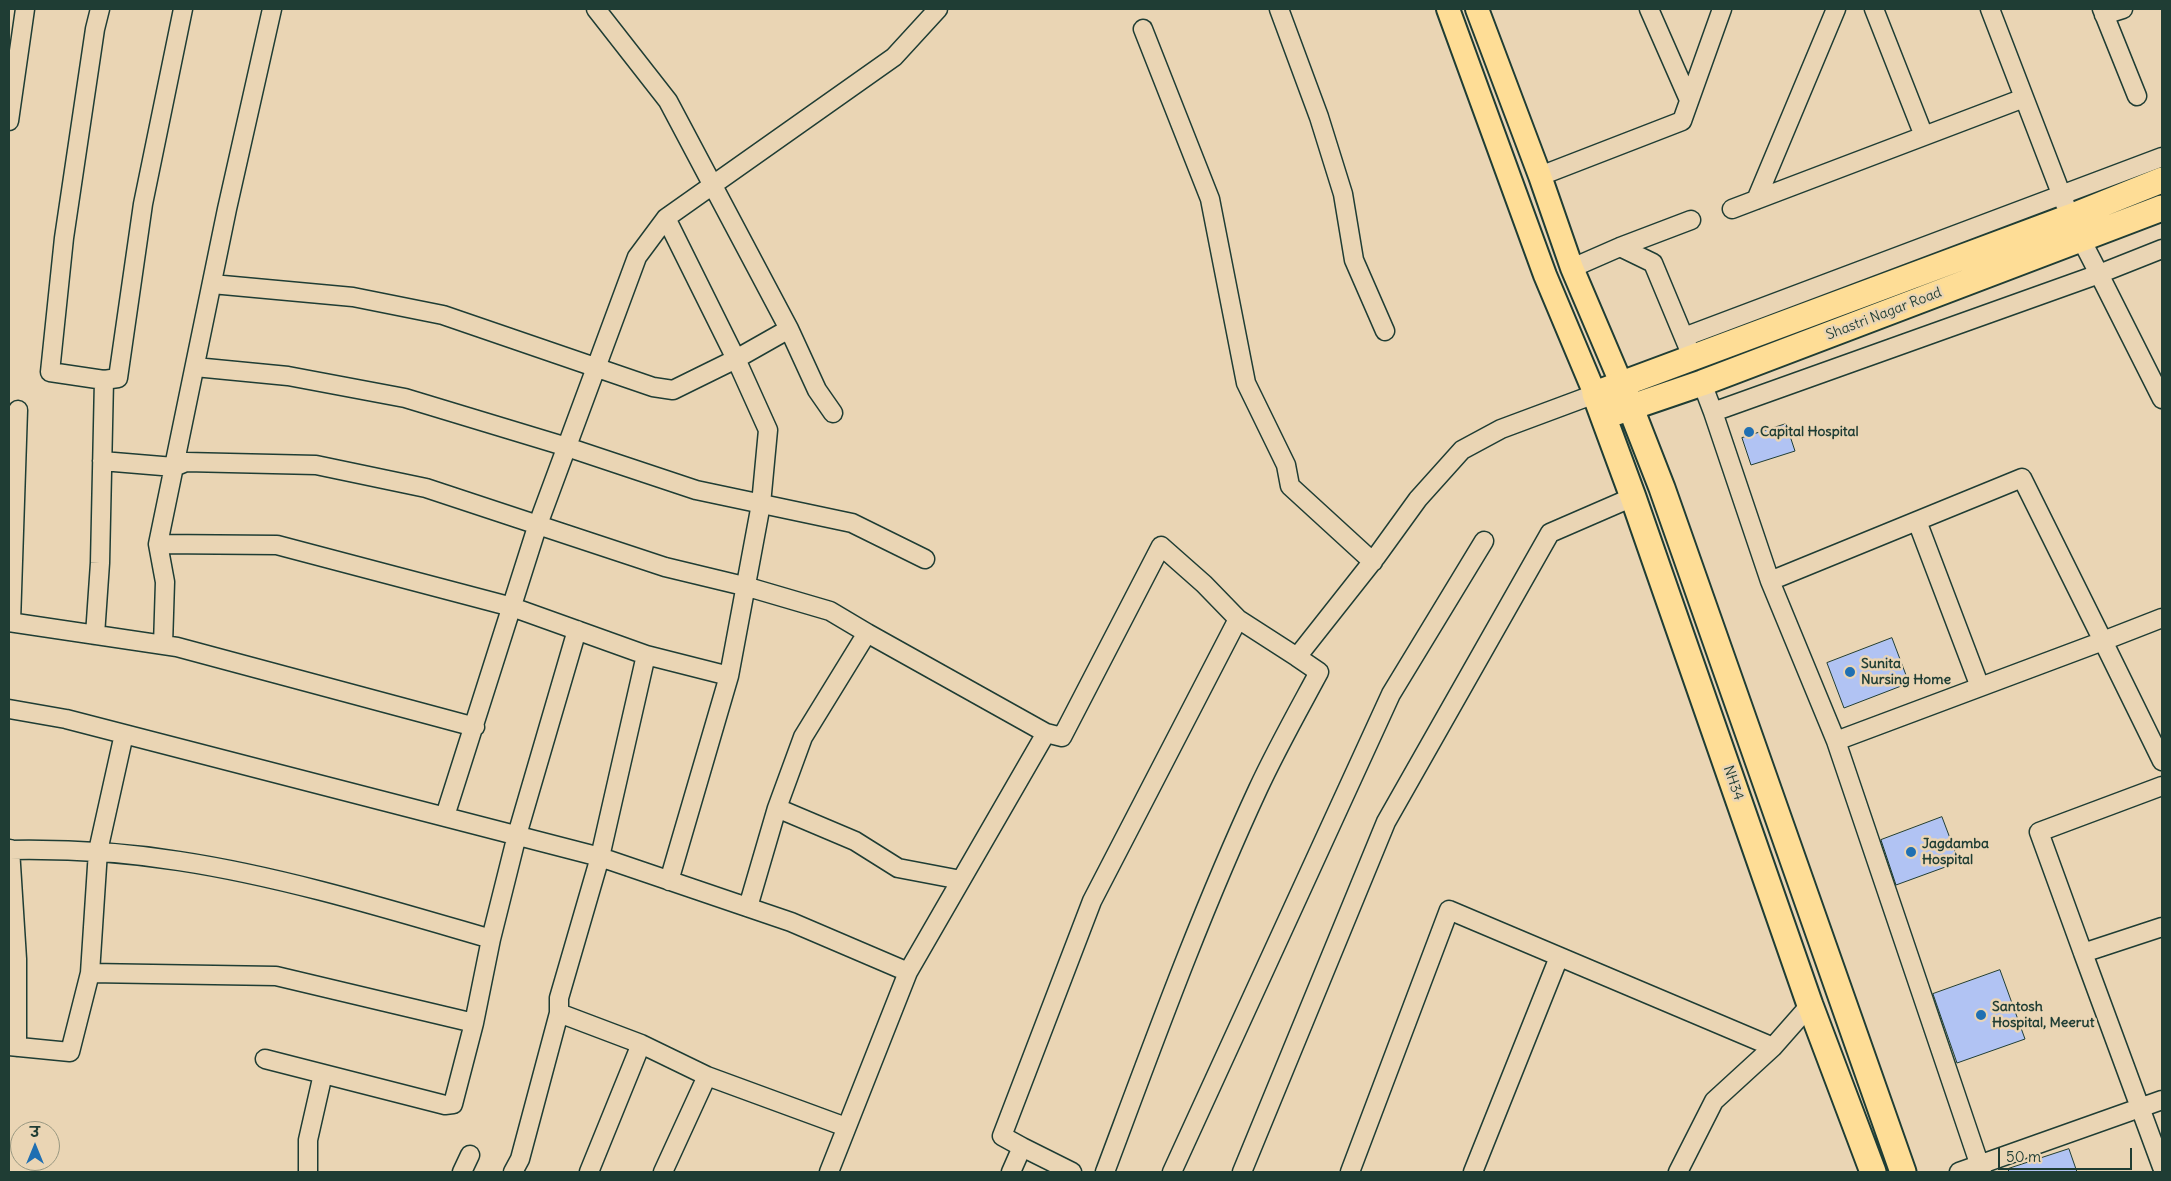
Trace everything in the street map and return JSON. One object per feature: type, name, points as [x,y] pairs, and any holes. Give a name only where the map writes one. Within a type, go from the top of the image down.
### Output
[{"type":"highway","points":[[1595,394],[1621,383],[1688,347],[2066,206],[2162,180]]},
{"type":"highway","name":"Shastri Nagar Road","points":[[1604,417],[1702,384],[2162,208]]},
{"type":"highway","points":[[1688,347],[1702,384]]},
{"type":"highway","points":[[1621,383],[1662,488],[1903,1172]]},
{"type":"highway","name":"NH34","points":[[1595,394],[1633,497],[1810,1005],[1872,1172]]},
{"type":"highway","points":[[1683,641],[1713,632]]},
{"type":"highway","points":[[1727,768],[1756,756]]},
{"type":"highway","points":[[1769,886],[1798,876]]},
{"type":"main road","points":[[1448,9],[1545,276],[1595,394]]},
{"type":"main road","points":[[1477,9],[1540,176],[1572,268],[1621,383]]},
{"type":"street","points":[[9,121],[25,9]]},
{"type":"street","points":[[100,9],[95,29],[64,238],[50,372],[104,380],[118,378],[142,204],[183,9]]},
{"type":"street","points":[[163,645],[166,582],[158,544],[272,9]]},
{"type":"street","points":[[596,9],[668,101],[790,329],[817,390],[833,413]]},
{"type":"street","points":[[446,816],[537,527],[637,256],[666,218],[894,56],[938,9]]},
{"type":"street","points":[[1279,9],[1319,117],[1343,194],[1354,260],[1386,330]]},
{"type":"street","points":[[1649,9],[1689,100]]},
{"type":"street","points":[[1540,176],[1682,121],[1722,9]]},
{"type":"street","points":[[1756,200],[1836,9]]},
{"type":"street","points":[[1874,9],[1924,136]]},
{"type":"street","points":[[1990,9],[2066,206],[2162,157]]},
{"type":"street","points":[[2122,9],[2103,12],[2136,96]]},
{"type":"street","points":[[1143,29],[1210,199],[1246,383],[1286,464],[1290,486],[1373,562]]},
{"type":"street","points":[[1732,209],[2024,98]]},
{"type":"street","points":[[666,218],[736,359],[768,430],[761,504],[748,587],[729,676],[669,881]]},
{"type":"street","points":[[1572,268],[1620,247],[1691,220]]},
{"type":"street","points":[[2081,239],[2162,399]]},
{"type":"street","points":[[1620,247],[1653,263],[1688,347]]},
{"type":"street","points":[[1713,412],[2098,274],[2162,249]]},
{"type":"street","points":[[212,284],[352,297],[443,315],[653,387],[673,390],[736,359],[790,329]]},
{"type":"street","points":[[195,368],[288,376],[405,398],[567,447],[696,490],[852,523],[925,559]]},
{"type":"street","points":[[95,635],[100,563],[104,380]]},
{"type":"street","points":[[1702,384],[1770,581],[1836,741],[1981,1169]]},
{"type":"street","points":[[1297,657],[1373,562],[1418,500],[1462,450],[1501,429],[1595,394]]},
{"type":"street","points":[[18,410],[10,622],[163,645],[475,727]]},
{"type":"street","points":[[102,461],[174,468],[186,462],[316,465],[426,488],[537,527],[665,568],[748,587],[830,611],[1046,733],[1062,737],[1161,546],[1204,584],[1238,619],[1319,672],[1258,788],[1216,886],[1180,971],[1105,1172]]},
{"type":"street","points":[[1770,581],[2022,478],[2162,761]]},
{"type":"street","points":[[1242,1172],[1386,822],[1550,533],[1633,497]]},
{"type":"street","points":[[1917,521],[1980,687]]},
{"type":"street","points":[[1172,1172],[1391,694],[1484,541]]},
{"type":"street","points":[[158,544],[277,545],[512,606],[646,655],[729,676]]},
{"type":"street","points":[[1836,741],[2162,618]]},
{"type":"street","points":[[1072,1172],[1002,1136],[1092,901],[1238,619]]},
{"type":"street","points":[[265,1059],[445,1105],[453,1104],[474,1023],[491,938],[517,835],[577,630]]},
{"type":"street","points":[[748,907],[777,808],[803,737],[867,633]]},
{"type":"street","points":[[513,1172],[520,1159],[559,1013],[559,998],[600,857],[646,655]]},
{"type":"street","points":[[9,709],[66,719],[600,857],[791,922],[908,972]]},
{"type":"street","points":[[829,1172],[908,972],[1046,733]]},
{"type":"street","points":[[124,734],[98,851],[90,973],[70,1052],[13,1046],[17,959],[10,850],[98,851],[180,861],[323,891],[491,938]]},
{"type":"street","points":[[2162,786],[2039,832],[2162,1167]]},
{"type":"street","points":[[777,808],[855,841],[898,868],[961,880]]},
{"type":"street","points":[[1350,1172],[1449,910],[1773,1047]]},
{"type":"street","points":[[2083,953],[2162,927]]},
{"type":"street","points":[[1473,1172],[1558,957]]},
{"type":"street","points":[[90,973],[276,976],[474,1023]]},
{"type":"street","points":[[1678,1172],[1714,1101],[1773,1047],[1810,1005]]},
{"type":"street","points":[[559,1013],[641,1044],[707,1076],[846,1127]]},
{"type":"street","points":[[589,1172],[641,1044]]},
{"type":"street","points":[[309,1172],[308,1140],[323,1074]]},
{"type":"street","points":[[663,1172],[707,1076]]},
{"type":"street","points":[[1959,1172],[1981,1169],[2162,1100]]},
{"type":"street","points":[[1011,1172],[1022,1147]]},
{"type":"street","points":[[462,1172],[470,1155]]},
{"type":"building","points":[[1786,424],[1795,451],[1751,465],[1742,438]]},
{"type":"building","points":[[1892,638],[1909,683],[1844,708],[1827,663]]},
{"type":"building","points":[[1942,817],[1959,862],[1896,885],[1881,840]]},
{"type":"building","points":[[2000,970],[2025,1039],[1957,1063],[1933,994]]},
{"type":"building","points":[[2069,1149],[2077,1172],[2009,1172],[2008,1169]]},
{"type":"place","name":"Capital Hospital","points":[[1749,432]]},
{"type":"place","name":"Sunita Nursing Home","points":[[1850,672]]},
{"type":"place","name":"Jagdamba Hospital","points":[[1911,852]]},
{"type":"place","name":"Santosh Hospital, Meerut","points":[[1981,1015]]}]
